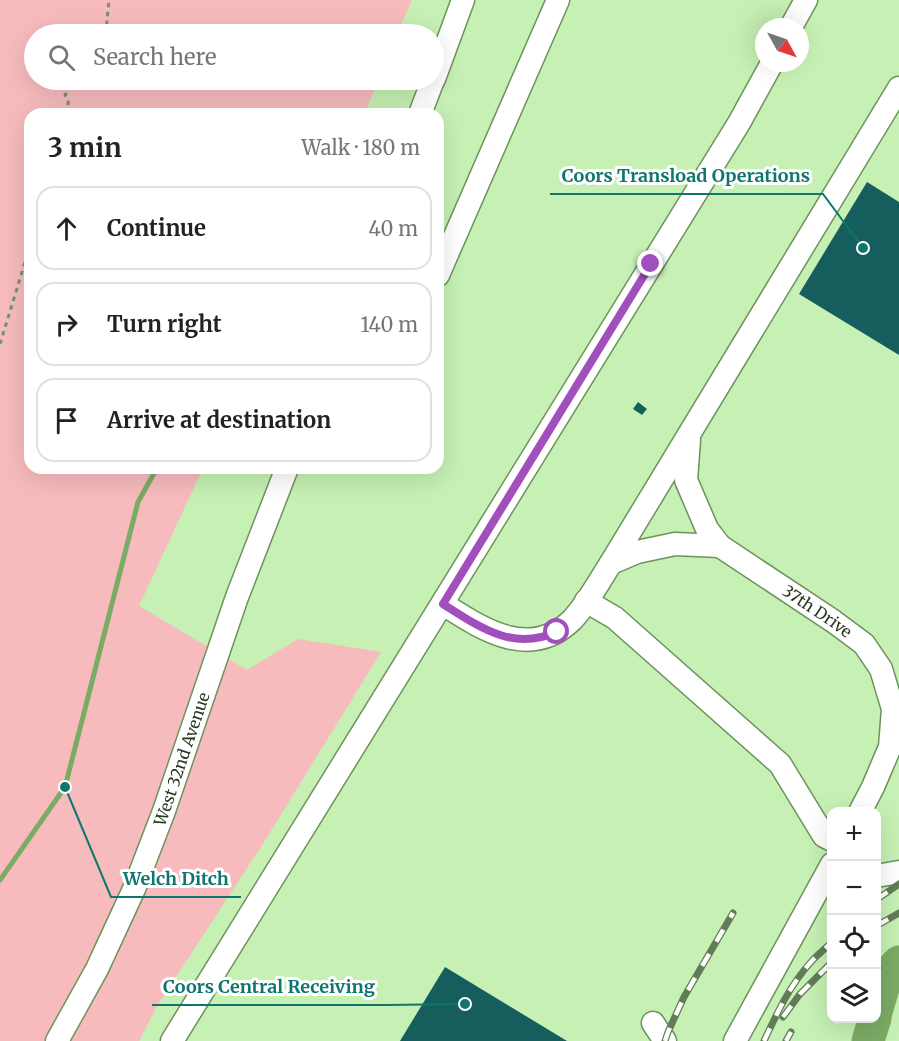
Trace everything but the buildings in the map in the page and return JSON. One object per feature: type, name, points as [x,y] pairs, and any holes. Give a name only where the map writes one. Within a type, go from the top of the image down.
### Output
[{"type":"street","points":[[444,50],[463,0]]},
{"type":"street","points":[[444,261],[558,0]]},
{"type":"street","points":[[796,18],[806,0]]},
{"type":"street","points":[[172,1041],[739,123],[767,72]]},
{"type":"street","points":[[443,604],[497,635],[517,639],[544,638],[573,620],[611,563],[899,88]]},
{"type":"street","points":[[422,108],[429,90]]},
{"type":"street","name":"37th Drive","points":[[689,435],[686,480],[707,529],[720,546],[864,644],[881,669],[896,711],[890,747],[863,807]]},
{"type":"street","name":"West 32nd Avenue","points":[[57,1041],[97,969],[134,889],[164,811],[237,597],[285,474]]},
{"type":"street","points":[[611,563],[637,552],[675,544],[720,546]]},
{"type":"street","points":[[586,601],[615,618],[780,764],[827,838]]},
{"type":"street","points":[[735,1041],[827,878]]},
{"type":"path","points":[[107,24],[109,0]]},
{"type":"path","points":[[69,90],[65,95],[69,108]]},
{"type":"path","points":[[0,344],[24,266]]},
{"type":"shaded area","points":[[0,0],[412,0],[401,24],[24,24],[24,90],[375,90],[367,108],[24,108],[24,474],[200,474],[139,606],[247,670],[298,639],[381,652],[266,839],[157,1006],[139,1041],[0,1041]]},
{"type":"waterway","points":[[0,880],[65,787],[138,502],[154,474]]},
{"type":"waterway","points":[[881,995],[887,974],[899,962]]},
{"type":"waterway","points":[[868,1041],[873,1023]]},
{"type":"railway","points":[[881,897],[899,884]]},
{"type":"railway","points":[[665,1041],[684,997],[733,913]]},
{"type":"railway","points":[[881,923],[899,913]]},
{"type":"railway","points":[[764,1041],[790,990],[813,959],[827,946]]},
{"type":"railway","points":[[783,1017],[800,994],[827,967]]},
{"type":"railway","points":[[786,1041],[791,1032]]},
{"type":"place","name":"Coors Transload Operations","points":[[863,248]]},
{"type":"place","name":"Welch Ditch","points":[[65,787]]},
{"type":"place","name":"Coors Central Receiving","points":[[465,1004]]},
{"type":"route","points":[[557,632],[532,640],[497,635],[443,604],[651,264]]}]
